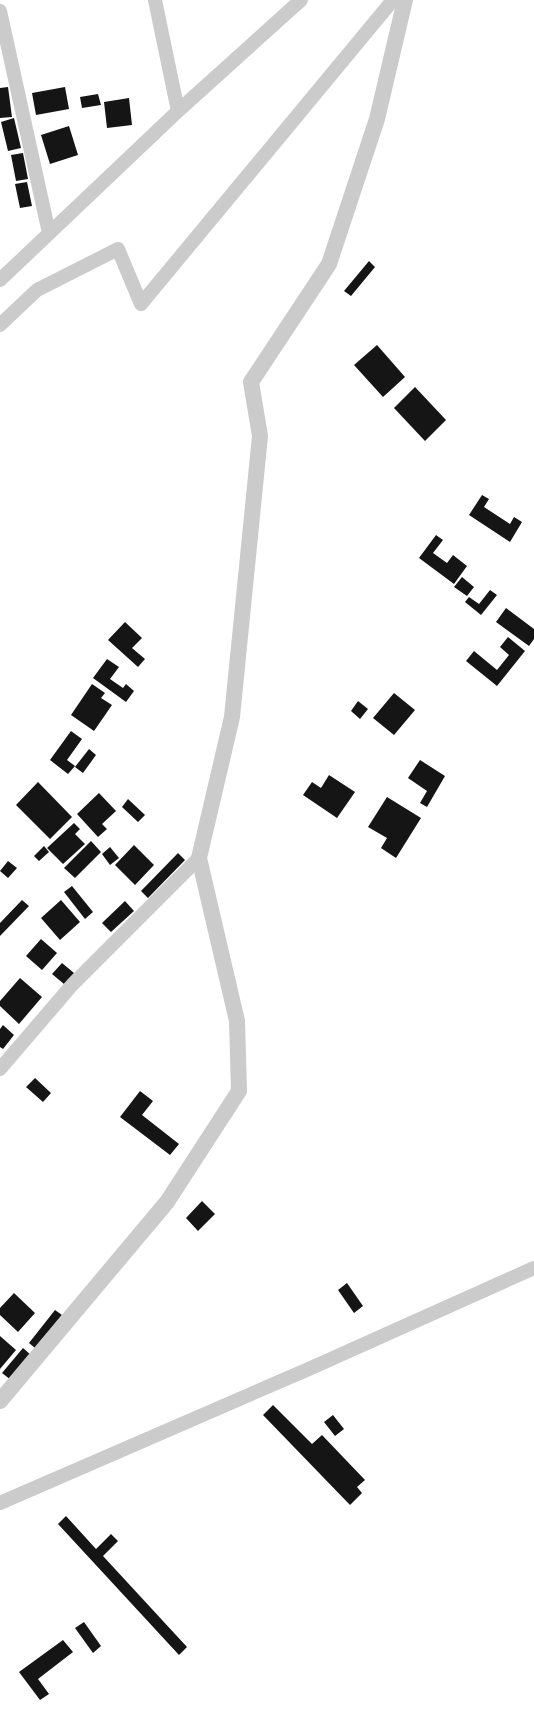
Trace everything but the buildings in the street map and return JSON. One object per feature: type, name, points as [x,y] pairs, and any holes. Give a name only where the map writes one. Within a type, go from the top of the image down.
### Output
[{"type":"street","points":[[155,0],[178,111]]},
{"type":"street","points":[[0,279],[178,111],[301,0]]},
{"type":"street","points":[[0,326],[37,290],[118,249],[141,304],[393,0]]},
{"type":"street","points":[[0,1401],[167,1202],[239,1090],[237,1022],[199,858],[232,717],[260,436],[251,382],[329,264],[377,119],[405,0]]},
{"type":"street","points":[[0,11],[50,233]]},
{"type":"street","points":[[0,1069],[72,985],[199,858]]},
{"type":"street","points":[[0,1503],[534,1268]]}]
